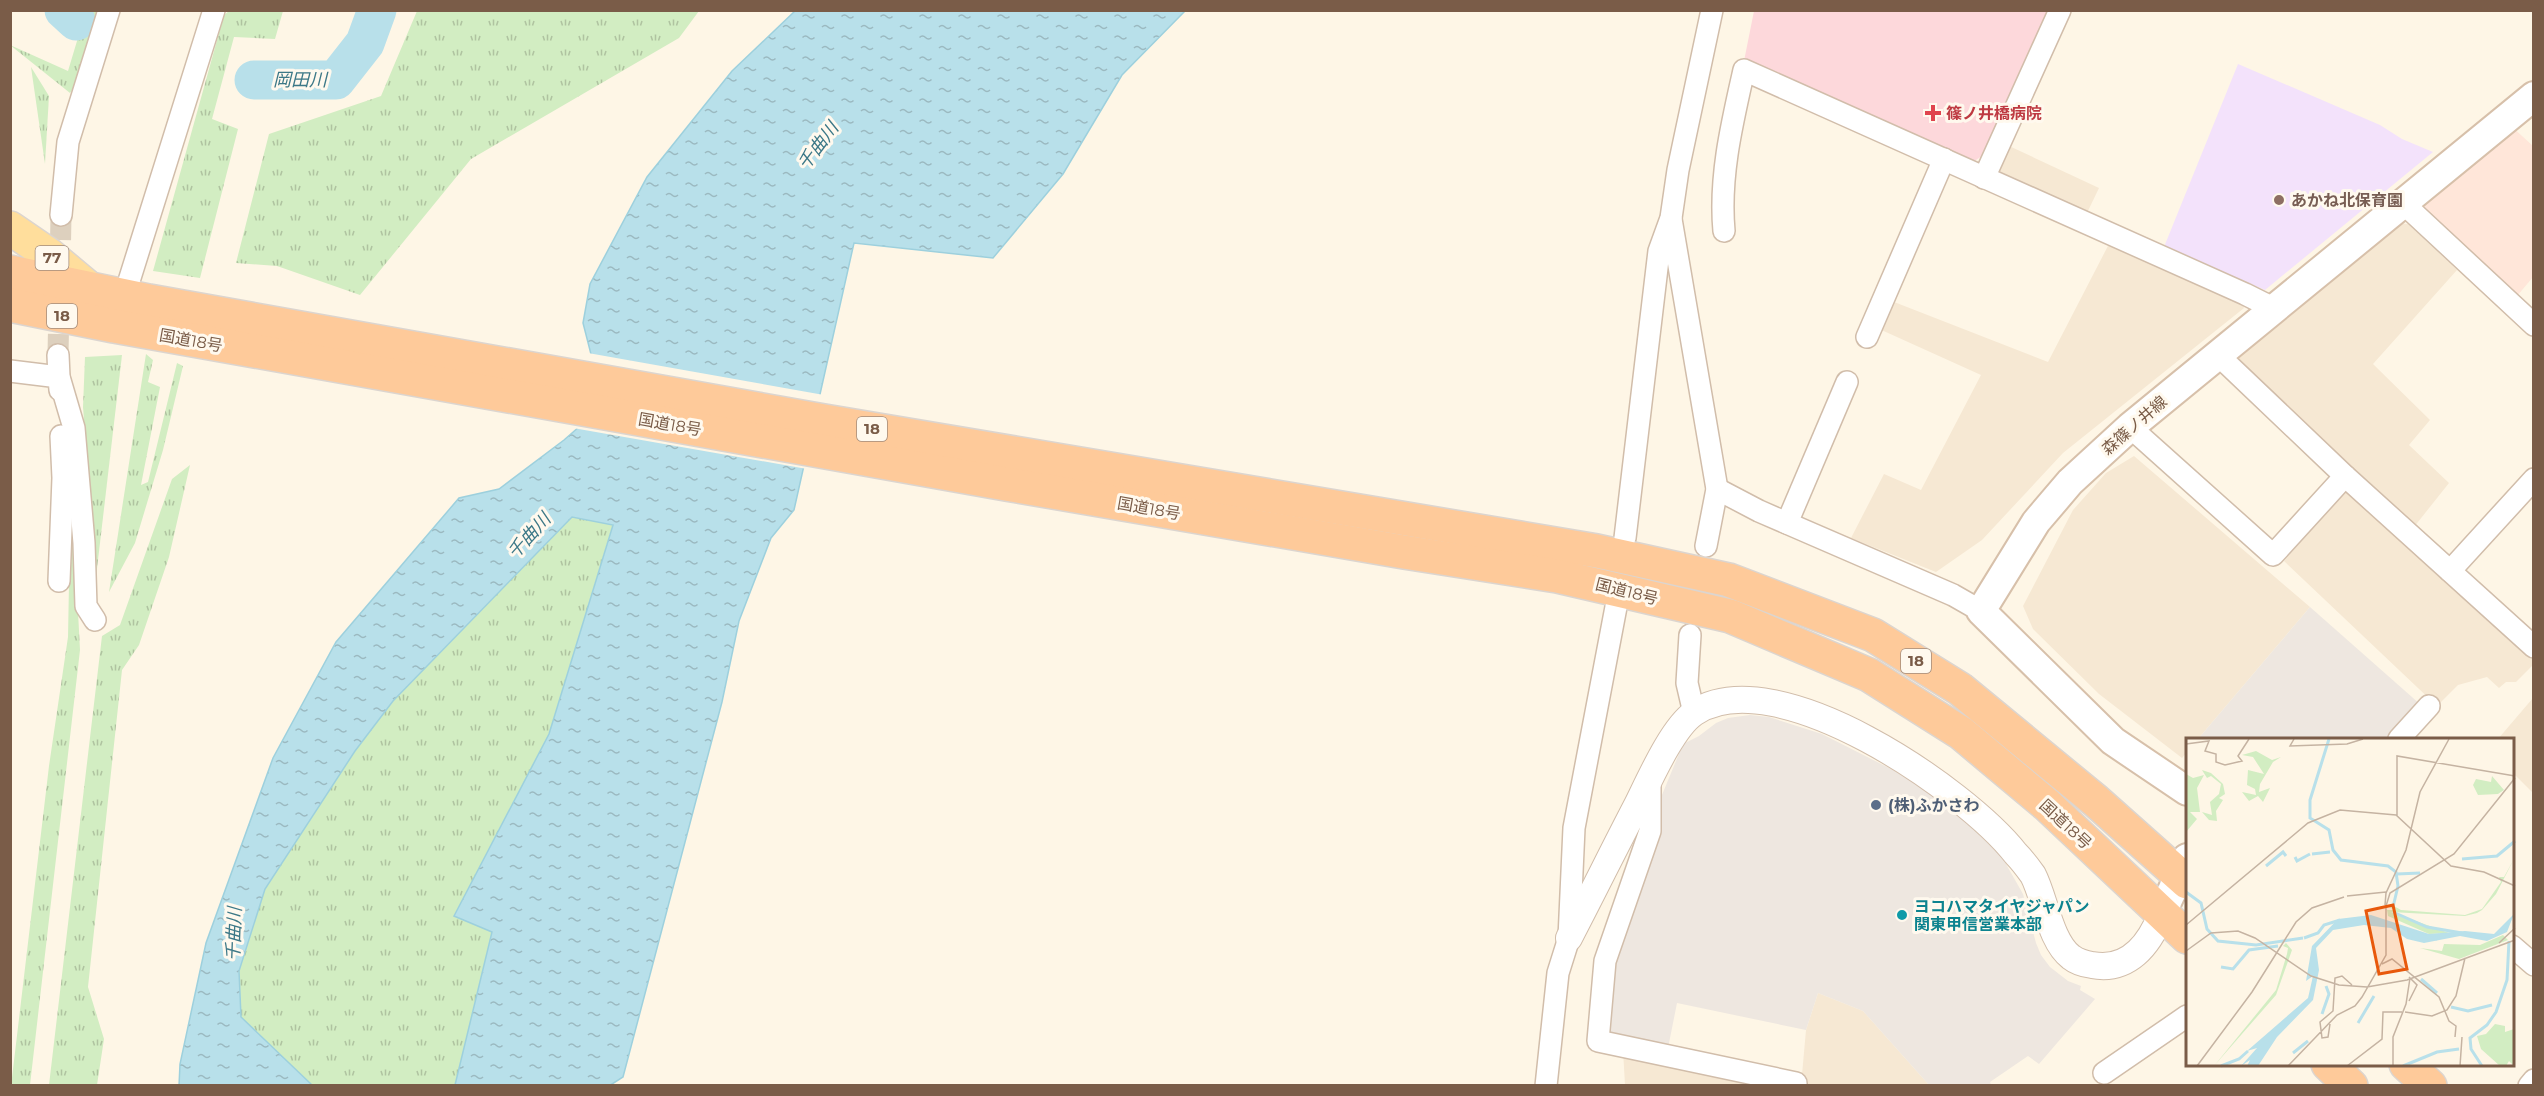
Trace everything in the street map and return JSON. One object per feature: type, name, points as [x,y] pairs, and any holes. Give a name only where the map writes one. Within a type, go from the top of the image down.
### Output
[{"type":"highway","name":"国道18号","points":[[10,272],[91,290],[134,314]]},
{"type":"highway","name":"国道18号","points":[[10,305],[134,314],[982,480],[1605,557],[1729,580],[1873,635],[1960,688],[2184,871]]},
{"type":"highway","name":"国道18号","points":[[1605,557],[1730,616],[1869,675],[1961,733],[2047,805],[2186,936]]},
{"type":"highway","points":[[2329,1066],[2351,1086]]},
{"type":"highway","points":[[2384,1066],[2405,1086]]},
{"type":"highway","points":[[2407,1066],[2430,1086]]},
{"type":"main road","name":"森篠ノ井線","points":[[1981,611],[2036,522],[2070,482],[2130,427],[2534,96]]},
{"type":"main road","name":"77","points":[[10,228],[48,254],[91,290]]},
{"type":"main road","points":[[10,321],[134,314]]},
{"type":"main road","points":[[1981,611],[2113,741],[2186,790]]},
{"type":"main road","points":[[2161,915],[2184,871]]},
{"type":"street","points":[[61,215],[68,142],[109,10]]},
{"type":"street","points":[[134,314],[214,10]]},
{"type":"street","points":[[1605,557],[1659,252],[1671,219],[1678,170],[1712,10]]},
{"type":"street","points":[[1984,178],[2060,10]]},
{"type":"street","points":[[1724,231],[1721,204],[1724,175],[1744,70],[2275,309]]},
{"type":"street","points":[[1867,337],[1944,159]]},
{"type":"street","points":[[2404,204],[2534,326]]},
{"type":"street","points":[[1671,219],[1717,489],[1706,546]]},
{"type":"street","points":[[58,355],[63,478],[59,581]]},
{"type":"street","points":[[2218,355],[2345,476],[2534,647]]},
{"type":"street","points":[[10,371],[59,376]]},
{"type":"street","points":[[59,376],[74,428],[84,543],[86,606],[95,620]]},
{"type":"street","points":[[1786,523],[1847,382]]},
{"type":"street","points":[[2130,427],[2273,555],[2345,476]]},
{"type":"street","points":[[2450,571],[2534,479]]},
{"type":"street","points":[[1717,489],[1786,523],[1931,585],[1981,611]]},
{"type":"street","points":[[1569,938],[1574,828],[1616,607]]},
{"type":"street","points":[[1690,635],[1687,683],[1694,713]]},
{"type":"street","points":[[1546,1086],[1558,973],[1569,938],[1668,744],[1694,713],[1721,703],[1749,700],[1776,704],[1814,716],[1851,731],[1898,757],[1950,791],[2015,851],[2032,875],[2057,940],[2070,957],[2101,967],[2120,964],[2136,954],[2152,937],[2161,915]]},
{"type":"street","points":[[2400,738],[2429,706]]},
{"type":"street","points":[[1650,780],[1650,831],[1605,960],[1598,1041],[1796,1083],[1796,1086]]},
{"type":"street","points":[[2514,948],[2534,965]]},
{"type":"street","points":[[2104,1073],[2186,1017]]},
{"type":"street","points":[[2529,1086],[2534,1080]]},
{"type":"shaded area","name":"篠ノ井橋病院","points":[[1754,11],[2052,11],[1988,152],[1970,164],[1744,61]]},
{"type":"shaded area","name":"あかね北保育園","points":[[2238,64],[2380,125],[2402,139],[2433,152],[2265,290],[2164,247]]},
{"type":"shaded area","points":[[2511,126],[2533,146],[2533,277],[2517,296],[2422,209],[2425,197]]},
{"type":"shaded area","points":[[2007,145],[2099,188],[2086,215],[2000,178],[1996,166]]},
{"type":"shaded area","points":[[2396,223],[2408,224],[2457,270],[2373,364],[2430,420],[2409,445],[2449,483],[2414,527],[2229,359]]},
{"type":"shaded area","points":[[2110,242],[2241,301],[2244,308],[2063,453],[1982,540],[1936,572],[1851,538],[1884,474],[1921,490],[1981,375],[1877,328],[1889,300],[2048,362]]},
{"type":"shaded area","points":[[2134,456],[2310,607],[2199,738],[2186,738],[2186,753],[2182,758],[2099,694],[2033,629],[2023,606],[2073,510],[2106,473]]},
{"type":"shaded area","points":[[2349,486],[2533,655],[2533,665],[2516,682],[2506,682],[2499,688],[2487,677],[2458,685],[2437,706],[2284,561]]},
{"type":"shaded area","points":[[2310,607],[2421,705],[2391,738],[2199,738]]},
{"type":"shaded area","points":[[2533,698],[2533,793],[2514,774],[2514,738],[2499,738]]},
{"type":"shaded area","points":[[1750,715],[1769,717],[1822,734],[1893,770],[1928,791],[1959,815],[2002,857],[2023,894],[2041,955],[2050,967],[2068,981],[2081,986],[2080,990],[2095,999],[2039,1064],[2028,1056],[1990,1082],[1991,1085],[1929,1085],[1863,1011],[1818,993],[1806,1030],[1677,1003],[1668,1048],[1608,1036],[1613,964],[1657,807],[1683,744],[1699,736],[1716,723],[1728,718]]},
{"type":"shaded area","points":[[1818,993],[1863,1011],[1929,1085],[1801,1086],[1806,1030]]},
{"type":"shaded area","points":[[1623,1050],[1777,1085],[1625,1085]]},
{"type":"green space","points":[[86,11],[100,11],[79,80],[70,93],[10,45],[68,71]]},
{"type":"green space","points":[[229,11],[283,11],[275,39],[234,37],[212,119],[238,129],[200,278],[153,271],[224,15]]},
{"type":"green space","points":[[417,11],[699,11],[679,38],[471,159],[360,295],[277,266],[236,263],[269,134],[381,96]]},
{"type":"green space","points":[[31,67],[49,96],[45,164]]},
{"type":"green space","points":[[146,354],[153,360],[148,382],[160,387],[141,485],[148,482],[177,363],[183,366],[163,450],[135,543],[109,592]]},
{"type":"green space","points":[[122,355],[96,577],[83,407],[85,357]]},
{"type":"green space","points":[[190,465],[169,557],[139,645],[122,670],[88,987],[104,1039],[97,1085],[49,1085],[102,636],[120,625],[172,479]]},
{"type":"green space","points":[[71,477],[80,650],[30,1085],[11,1086],[49,766],[68,637]]},
{"type":"green space","points":[[572,517],[613,524],[549,734],[454,916],[492,932],[455,1085],[312,1085],[241,1017],[239,971],[265,889],[355,751],[393,701]]},
{"type":"water","name":"千曲川","points":[[795,11],[1185,11],[1122,75],[1063,174],[993,258],[854,243],[794,510],[771,538],[739,621],[722,702],[623,1077],[609,1086],[455,1085],[492,932],[454,916],[549,734],[613,525],[572,517],[393,701],[355,751],[265,889],[239,971],[241,1017],[312,1085],[179,1086],[180,1064],[206,943],[273,758],[336,642],[459,498],[499,489],[564,440],[604,405],[583,323],[590,284],[647,177],[732,71]]},
{"type":"pier","points":[[588,353],[824,395],[807,469],[573,428],[600,404]]},
{"type":"waterway","name":"岡田川","points":[[64,10],[76,21]]},
{"type":"waterway","name":"岡田川","points":[[254,80],[336,80],[365,43],[377,10]]},
{"type":"tunnel","points":[[60,271],[61,215]]},
{"type":"tunnel","points":[[58,355],[59,303]]},
{"type":"place","name":"篠ノ井橋病院","points":[[1933,113]]},
{"type":"place","name":"あかね北保育園","points":[[2279,200]]},
{"type":"place","name":"(株)ふかさわ","points":[[1876,805]]},
{"type":"place","name":"ヨコハマタイヤジャパン 関東甲信営業本部","points":[[1902,915]]}]
